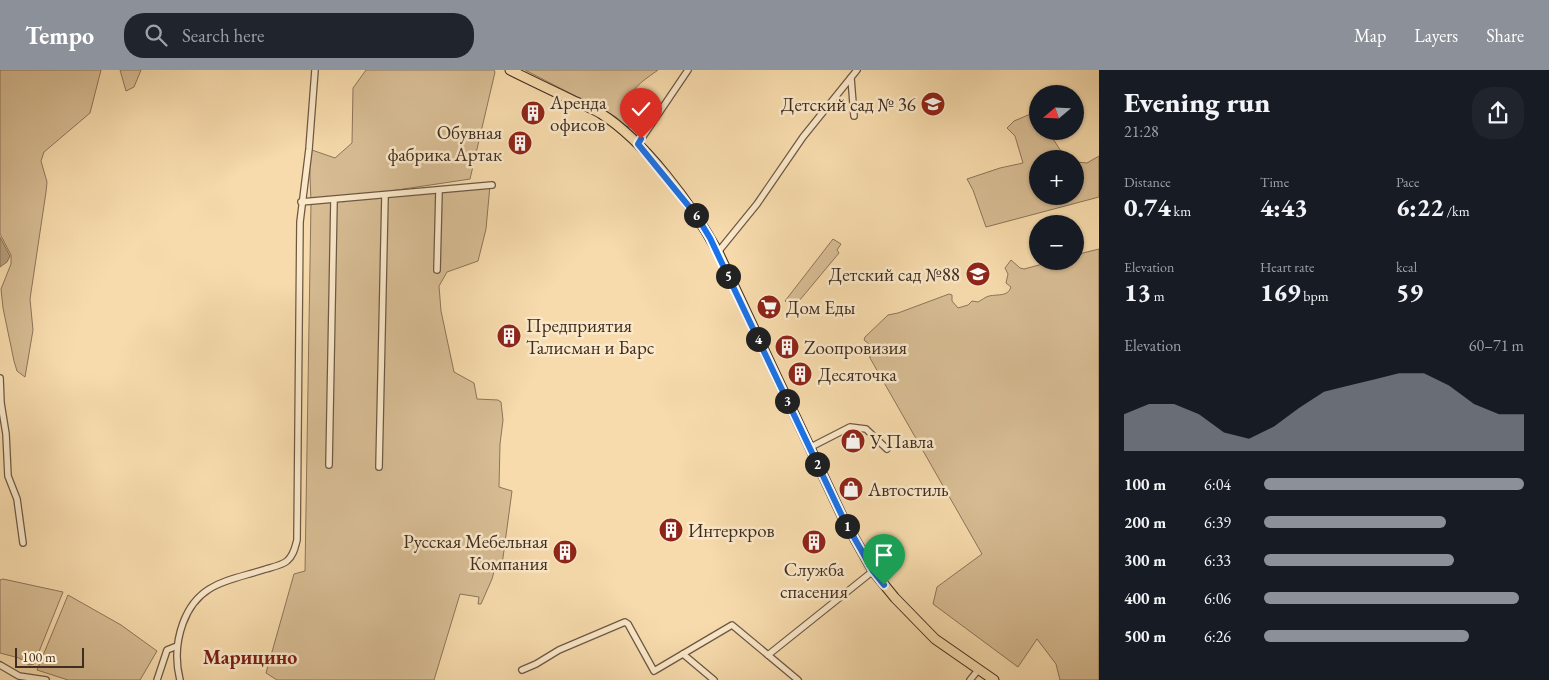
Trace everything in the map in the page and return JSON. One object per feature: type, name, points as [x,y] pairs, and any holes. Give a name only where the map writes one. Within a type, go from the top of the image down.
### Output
[{"type":"main road","points":[[510,70],[598,112],[616,124],[638,144],[696,215],[718,252],[850,532],[873,571],[920,625],[943,644],[994,680]]},
{"type":"street","points":[[180,680],[177,646],[185,616],[192,603],[202,592],[230,580],[289,560],[294,552],[297,540],[301,202],[309,149],[315,70]]},
{"type":"street","points":[[638,144],[688,70]]},
{"type":"street","points":[[718,252],[757,204],[803,137],[857,70]]},
{"type":"street","points":[[850,78],[854,116]]},
{"type":"street","points":[[301,202],[492,185]]},
{"type":"street","points":[[437,270],[439,191]]},
{"type":"street","points":[[379,467],[385,196]]},
{"type":"street","points":[[329,465],[334,200]]},
{"type":"street","points":[[0,378],[8,476],[17,499],[23,543]]},
{"type":"street","points":[[809,448],[850,427],[866,430],[887,448]]},
{"type":"street","points":[[768,656],[873,571]]},
{"type":"street","points":[[522,670],[536,664],[558,650],[625,622],[628,624],[654,671],[732,625],[798,680]]},
{"type":"street","points":[[157,680],[167,650],[177,646]]},
{"type":"street","points":[[683,654],[714,680]]},
{"type":"street","points":[[0,665],[18,676],[46,680]]},
{"type":"street","points":[[970,680],[979,669]]},
{"type":"shaded area","points":[[0,70],[101,70],[90,113],[44,152],[41,161],[47,182],[30,299],[33,330],[25,377],[17,371],[14,361],[1,289],[11,264],[11,255],[0,234]]},
{"type":"shaded area","points":[[120,70],[141,70],[134,87],[126,91]]},
{"type":"shaded area","points":[[366,70],[494,70],[495,72],[470,179],[324,201],[490,185],[486,229],[478,261],[447,272],[439,286],[441,311],[454,372],[474,383],[477,399],[498,400],[501,402],[503,420],[500,444],[499,487],[512,491],[502,565],[496,564],[492,579],[481,604],[478,604],[479,597],[460,594],[434,680],[277,680],[266,673],[294,574],[305,571],[311,203],[309,149],[335,158],[352,143],[353,88]]},
{"type":"shaded area","points":[[525,70],[658,70],[638,85],[631,95],[630,107],[635,124],[635,127],[632,128],[616,117]]},
{"type":"shaded area","points":[[1029,115],[1029,140],[1054,140],[1060,150],[1029,150],[1029,205],[1069,205],[986,227],[973,190],[967,179],[1000,168],[1023,163],[1015,136],[1007,128],[1014,121]]},
{"type":"shaded area","points":[[1099,156],[1099,197],[1084,201],[1084,163]]},
{"type":"shaded area","points":[[0,237],[10,256],[7,262],[0,267]]},
{"type":"shaded area","points":[[833,239],[841,244],[837,250],[839,253],[794,307],[785,301]]},
{"type":"shaded area","points":[[1099,249],[1099,680],[1060,680],[1056,664],[1037,639],[1018,667],[933,604],[937,587],[982,554],[870,358],[869,344],[864,340],[888,315],[949,294],[952,295],[952,301],[958,308],[968,305],[972,301],[978,302],[989,296],[1005,294],[1011,287],[1006,283],[1008,274],[1005,268],[1011,260],[1020,268],[1029,268],[1029,270],[1084,270],[1084,253]]},
{"type":"shaded area","points":[[3,579],[63,592],[34,664],[29,665],[19,658],[0,653],[0,580]]},
{"type":"shaded area","points":[[68,595],[121,625],[157,651],[140,680],[68,680],[37,670]]},
{"type":"place","name":"Детский сад № 36","points":[[933,104]]},
{"type":"place","name":"Аренда офисов","points":[[533,113]]},
{"type":"place","name":"Обувная фабрика Артак","points":[[520,143]]},
{"type":"place","name":"Детский сад №88","points":[[978,274]]},
{"type":"place","name":"Дом Еды","points":[[769,307]]},
{"type":"place","name":"Предприятия Талисман и Барс","points":[[509,336]]},
{"type":"place","name":"Zоопровизия","points":[[787,347]]},
{"type":"place","name":"Десяточка","points":[[800,374]]},
{"type":"place","name":"У Павла","points":[[853,441]]},
{"type":"place","name":"Автостиль","points":[[851,489]]},
{"type":"place","name":"Интеркров","points":[[671,530]]},
{"type":"place","name":"Служба спасения","points":[[814,542]]},
{"type":"place","name":"Русская Мебельная Компания","points":[[565,552]]},
{"type":"district","name":"Марицино","points":[[250,657]]},
{"type":"route","points":[[641,139],[638,144],[696,215],[718,252],[843,518],[873,571],[884,585]]}]
